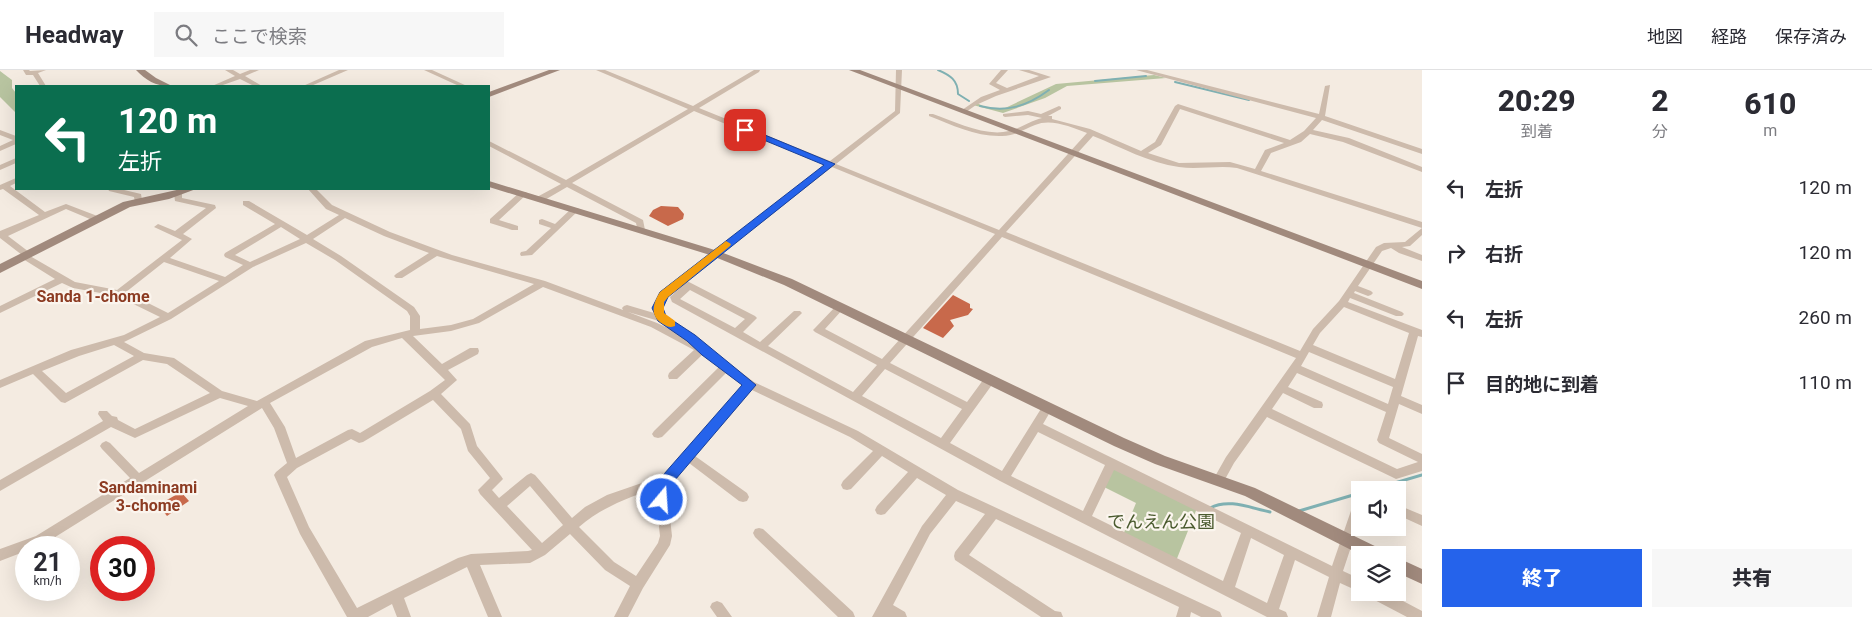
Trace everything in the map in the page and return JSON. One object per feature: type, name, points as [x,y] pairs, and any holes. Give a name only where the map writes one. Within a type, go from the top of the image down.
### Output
[{"type":"street","points":[[26,70],[28,74],[43,70]]},
{"type":"street","points":[[140,70],[153,80],[166,85]]},
{"type":"street","points":[[228,70],[258,85]]},
{"type":"street","points":[[218,85],[256,70]]},
{"type":"street","points":[[308,85],[345,70]]},
{"type":"street","points":[[427,70],[462,85]]},
{"type":"street","points":[[490,95],[556,70]]},
{"type":"street","points":[[599,70],[1000,232],[1305,352],[1398,385]]},
{"type":"street","points":[[853,70],[1422,285]]},
{"type":"street","points":[[899,70],[898,112],[714,253],[685,284],[675,297],[675,300],[1004,478],[1276,615],[1291,552]]},
{"type":"street","points":[[1004,89],[992,84],[1005,70]]},
{"type":"street","points":[[964,111],[989,94],[1030,84],[1048,77],[1022,70]]},
{"type":"street","points":[[1139,70],[1320,117],[1422,152]]},
{"type":"street","points":[[540,200],[757,71]]},
{"type":"street","points":[[34,72],[42,85]]},
{"type":"street","points":[[1257,172],[1268,152],[1291,143],[1308,131],[1320,117],[1328,86]]},
{"type":"street","points":[[1143,153],[1158,143],[1178,106],[1291,143]]},
{"type":"street","points":[[1042,116],[1059,108]]},
{"type":"street","points":[[1006,115],[1028,113],[1042,116],[1180,166],[1200,167],[1230,164],[1422,225]]},
{"type":"street","points":[[932,115],[972,130],[993,134],[1007,134],[1036,121],[1059,122]]},
{"type":"street","points":[[1308,131],[1346,140],[1422,170]]},
{"type":"street","points":[[0,132],[15,139]]},
{"type":"street","points":[[854,398],[1000,232],[1091,133]]},
{"type":"street","points":[[0,150],[15,140]]},
{"type":"street","points":[[490,143],[568,182],[640,222],[641,230]]},
{"type":"street","points":[[0,168],[15,160]]},
{"type":"street","points":[[1411,166],[1422,162]]},
{"type":"street","points":[[15,180],[2,187],[45,216]]},
{"type":"street","points":[[490,184],[714,253],[788,282],[1142,453],[1250,492],[1359,546]]},
{"type":"street","points":[[117,190],[135,194],[178,194],[188,190]]},
{"type":"street","points":[[313,190],[329,207],[344,215],[436,252],[542,283],[654,325],[703,351],[750,385],[854,434],[954,494],[1185,610],[1215,617]]},
{"type":"street","points":[[0,270],[97,219],[135,194]]},
{"type":"street","points":[[178,194],[178,199],[212,206],[178,233]]},
{"type":"street","points":[[515,228],[493,222],[523,194]]},
{"type":"street","points":[[246,203],[307,239],[411,309],[415,316],[409,333]]},
{"type":"street","points":[[97,219],[66,206],[2,238],[26,254],[26,257],[57,273],[62,279],[73,285],[119,293],[168,317]]},
{"type":"street","points":[[524,254],[529,253],[575,210]]},
{"type":"street","points":[[0,384],[75,353],[116,342],[168,317],[250,265],[307,239],[344,215]]},
{"type":"street","points":[[542,222],[557,227]]},
{"type":"street","points":[[250,265],[228,255],[280,224]]},
{"type":"street","points":[[119,293],[188,239],[178,233],[158,227]]},
{"type":"street","points":[[1219,480],[1230,460],[1282,388],[1316,331],[1347,295],[1379,249],[1384,246],[1407,244],[1422,231]]},
{"type":"street","points":[[1394,246],[1422,258]]},
{"type":"street","points":[[399,276],[436,252]]},
{"type":"street","points":[[164,259],[226,280]]},
{"type":"street","points":[[0,310],[62,279]]},
{"type":"street","points":[[0,555],[40,540],[261,404],[369,344],[381,339],[409,333],[451,328],[476,321],[542,283]]},
{"type":"street","points":[[662,319],[657,308],[664,294],[685,284]]},
{"type":"street","points":[[685,284],[752,318],[736,333]]},
{"type":"street","points":[[1347,295],[1368,293]]},
{"type":"street","points":[[1347,295],[1399,314]]},
{"type":"street","points":[[1347,295],[1418,333],[1398,385],[1383,440],[1422,459]]},
{"type":"street","points":[[594,303],[600,302],[662,319],[691,338],[703,351]]},
{"type":"street","points":[[840,307],[818,330],[969,408]]},
{"type":"street","points":[[761,347],[797,313]]},
{"type":"street","points":[[409,333],[440,370],[452,380],[434,394],[359,439],[352,433],[293,465],[276,477],[304,530],[355,617],[458,564],[472,560],[530,557],[542,551],[589,511],[610,499],[669,478]]},
{"type":"street","points":[[116,342],[142,356],[170,361],[219,394],[261,404],[279,427],[293,465]]},
{"type":"street","points":[[440,370],[474,351]]},
{"type":"street","points":[[673,376],[703,351]]},
{"type":"street","points":[[34,369],[65,399],[142,356]]},
{"type":"street","points":[[658,434],[726,367]]},
{"type":"street","points":[[1295,368],[1391,410]]},
{"type":"street","points":[[942,445],[990,380]]},
{"type":"street","points":[[621,617],[638,584],[664,545],[666,536],[662,500],[669,478],[750,385]]},
{"type":"street","points":[[1282,388],[1318,405]]},
{"type":"street","points":[[0,486],[108,417],[132,434],[135,434],[219,394]]},
{"type":"street","points":[[434,394],[466,428],[472,448],[497,479],[484,490],[542,551]]},
{"type":"street","points":[[1394,398],[1422,410]]},
{"type":"street","points":[[1004,478],[1048,407]]},
{"type":"street","points":[[1265,411],[1313,431],[1396,474],[1422,466]]},
{"type":"street","points":[[1036,426],[1351,582]]},
{"type":"street","points":[[106,446],[138,479]]},
{"type":"street","points":[[847,485],[881,450]]},
{"type":"street","points":[[687,456],[743,497]]},
{"type":"street","points":[[1084,519],[1112,463]]},
{"type":"street","points":[[886,508],[915,472]]},
{"type":"street","points":[[498,506],[531,478],[571,527],[599,557],[638,584]]},
{"type":"street","points":[[900,617],[882,612],[906,564],[926,530],[954,494]]},
{"type":"street","points":[[992,512],[991,516],[960,556],[1053,617],[1056,617]]},
{"type":"street","points":[[1406,514],[1422,521]]},
{"type":"street","points":[[1324,617],[1351,528]]},
{"type":"street","points":[[1226,590],[1248,530]]},
{"type":"street","points":[[759,533],[848,617]]},
{"type":"street","points":[[472,560],[495,617]]},
{"type":"street","points":[[1406,570],[1422,577]]},
{"type":"street","points":[[396,596],[404,617]]},
{"type":"street","points":[[1390,601],[1421,617]]},
{"type":"green space","points":[[0,71],[12,80],[12,88],[15,92],[15,112],[0,97]]},
{"type":"green space","points":[[1154,75],[1166,78],[1067,86],[1045,98],[1003,113],[973,105],[977,103],[987,108],[1003,109],[1056,84]]},
{"type":"green space","name":"でんえん公園","points":[[1112,468],[1197,508],[1176,561],[1123,535],[1136,503],[1104,487]]},
{"type":"building","points":[[661,206],[678,207],[684,214],[683,219],[668,226],[649,216],[653,210]]},
{"type":"building","points":[[953,295],[970,304],[970,308],[973,309],[968,315],[950,320],[954,326],[943,338],[923,328]]},
{"type":"building","points":[[181,492],[189,501],[167,516],[158,505]]},
{"type":"waterway","points":[[938,70],[952,79],[957,85],[958,94],[969,101]]},
{"type":"waterway","points":[[1095,81],[1146,76]]},
{"type":"waterway","points":[[1175,82],[1249,100]]},
{"type":"waterway","points":[[980,106],[999,109],[1016,107],[1033,100],[1049,90]]},
{"type":"waterway","points":[[1402,481],[1422,475]]},
{"type":"waterway","points":[[1299,511],[1351,496]]},
{"type":"waterway","points":[[1210,508],[1217,505],[1232,504],[1270,512]]},
{"type":"slow traffic","points":[[671,324],[662,319],[658,313],[657,308],[664,294],[726,244]]},
{"type":"district","name":"Sanda 1-chome","points":[[93,296]]},
{"type":"district","name":"Sandaminami 3-chome","points":[[148,496]]},
{"type":"route","points":[[662,500],[669,478],[750,385],[706,352],[691,338],[671,323],[662,319],[657,308],[659,302],[664,294],[714,253],[831,164],[745,130]]}]
